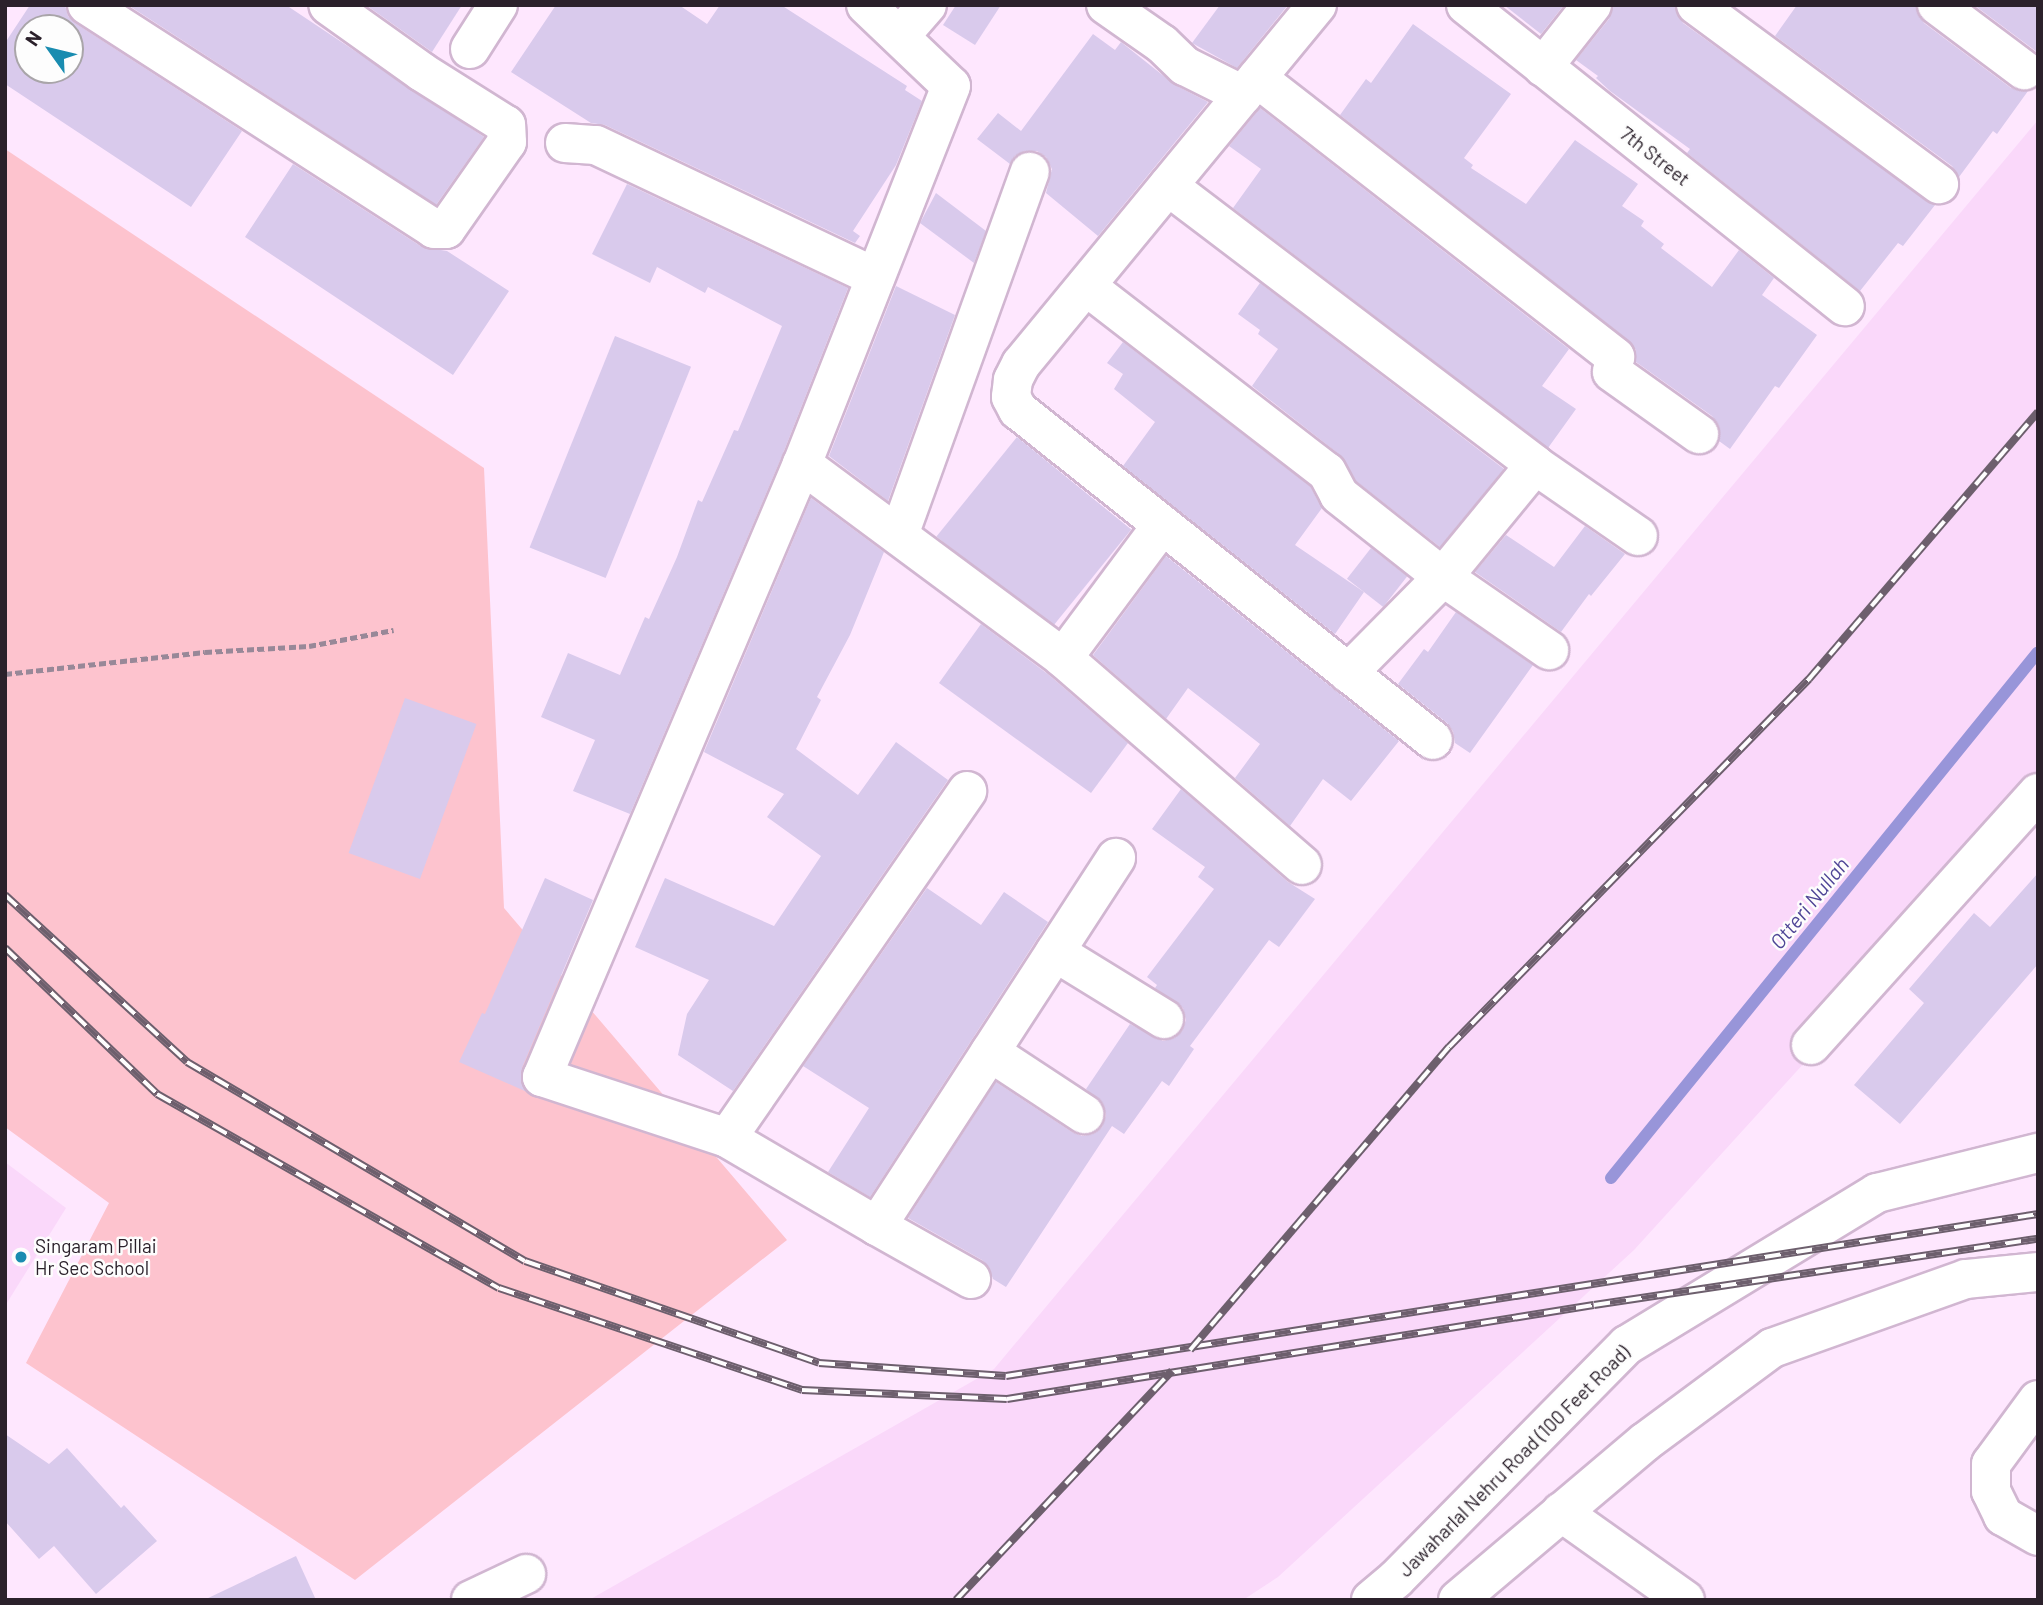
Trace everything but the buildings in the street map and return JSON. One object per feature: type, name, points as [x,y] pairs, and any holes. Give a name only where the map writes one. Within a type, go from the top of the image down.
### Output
[{"type":"street","points":[[87,5],[434,229],[446,229],[507,142],[506,125],[422,72],[328,5]]},
{"type":"street","points":[[470,49],[498,5]]},
{"type":"street","points":[[866,5],[951,86],[802,464],[542,1077],[727,1138],[971,1279]]},
{"type":"street","points":[[900,36],[927,5]]},
{"type":"street","points":[[1106,5],[1162,44],[1185,66],[1250,87],[1615,357],[1612,372],[1699,434]]},
{"type":"street","points":[[1317,5],[1021,364],[1013,380],[1011,397],[1018,410],[1433,740]]},
{"type":"street","name":"7th Street","points":[[1466,5],[1845,306]]},
{"type":"street","points":[[1543,67],[1592,5]]},
{"type":"street","points":[[1696,5],[1939,184]]},
{"type":"street","points":[[1937,5],[2024,70]]},
{"type":"street","points":[[565,143],[596,145],[875,277]]},
{"type":"street","points":[[900,535],[1030,172]]},
{"type":"street","points":[[1168,186],[1535,465],[1637,536]]},
{"type":"street","points":[[1086,286],[1327,472],[1339,495],[1443,577],[1549,650]]},
{"type":"street","points":[[802,464],[1063,658],[1302,865]]},
{"type":"street","points":[[1348,673],[1443,577],[1535,465]]},
{"type":"street","points":[[1063,658],[1162,525]]},
{"type":"street","points":[[727,1138],[967,791]]},
{"type":"street","points":[[1811,1045],[2038,793]]},
{"type":"street","points":[[877,1226],[1116,858]]},
{"type":"street","points":[[1055,952],[1164,1019]]},
{"type":"street","points":[[990,1052],[1084,1114]]},
{"type":"street","name":"Jawaharlal Nehru Road (100 Feet Road)","points":[[1371,1600],[1627,1345],[1877,1193],[2038,1153]]},
{"type":"street","points":[[1458,1600],[1645,1442],[1772,1348],[1966,1279],[2038,1272]]},
{"type":"street","points":[[2038,1400],[1991,1464],[1991,1491],[2003,1516],[2038,1536]]},
{"type":"street","points":[[1562,1512],[1685,1600]]},
{"type":"street","points":[[471,1600],[526,1574]]},
{"type":"path","points":[[5,674],[205,652],[309,646],[394,630]]},
{"type":"shaded area","points":[[2038,120],[2038,806],[1634,1250],[1278,1577],[1243,1600],[589,1600],[994,1369]]},
{"type":"shaded area","points":[[5,149],[484,468],[504,908],[787,1240],[355,1580],[26,1363],[109,1203],[5,1127]]},
{"type":"shaded area","name":"Singaram Pillai Hr Sec School","points":[[5,1162],[66,1208],[5,1306]]},
{"type":"waterway","name":"Otteri Nullah","points":[[1611,1178],[2038,652]]},
{"type":"railway","points":[[1190,1350],[1449,1047],[1809,679],[2038,412]]},
{"type":"railway","points":[[5,895],[187,1062],[525,1261],[819,1363],[1006,1376],[2038,1214]]},
{"type":"railway","points":[[5,948],[157,1094],[499,1288],[802,1390],[1007,1399],[1594,1305],[2038,1239]]},
{"type":"railway","points":[[956,1600],[1172,1371]]},
{"type":"place","name":"Singaram Pillai Hr Sec School","points":[[21,1257]]}]
